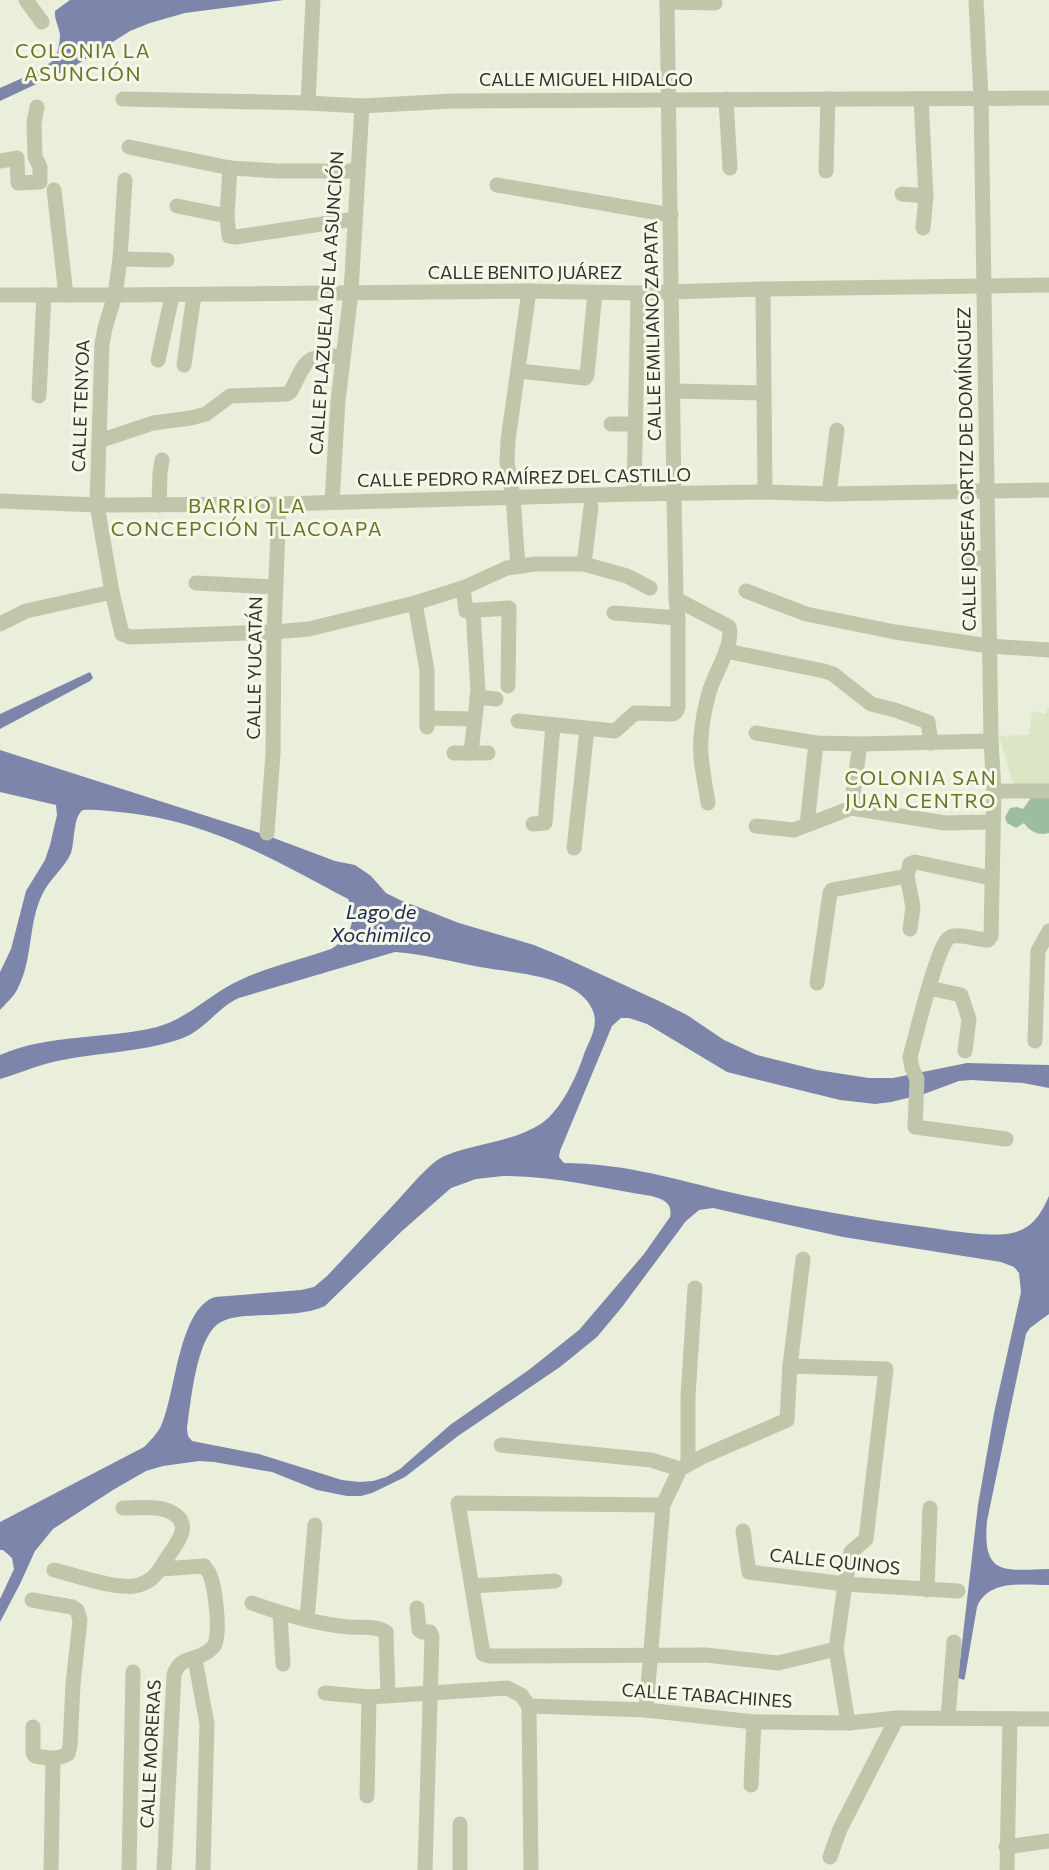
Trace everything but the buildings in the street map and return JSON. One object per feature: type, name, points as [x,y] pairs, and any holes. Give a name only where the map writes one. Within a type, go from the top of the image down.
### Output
[{"type":"street","points":[[26,0],[42,22]]},
{"type":"street","name":"CALLE JOSEFA ORTIZ DE DOMÍNGUEZ","points":[[929,988],[948,938],[953,936],[988,940],[991,936],[994,791],[987,559],[981,99],[976,0]]},
{"type":"street","points":[[667,1],[715,3]]},
{"type":"street","name":"CALLE EMILIANO ZAPATA","points":[[518,721],[615,731],[636,713],[672,714],[678,707],[667,1]]},
{"type":"street","points":[[308,103],[313,3]]},
{"type":"street","name":"CALLE MIGUEL HIDALGO","points":[[123,99],[362,106],[452,101],[1049,98]]},
{"type":"street","points":[[726,99],[730,168]]},
{"type":"street","points":[[826,171],[828,99]]},
{"type":"street","points":[[921,99],[926,196],[923,228]]},
{"type":"street","points":[[0,161],[17,158],[18,183],[40,182],[40,166],[35,157],[34,123],[37,106]]},
{"type":"street","name":"CALLE PLAZUELA DE LA ASUNCIÓN","points":[[332,502],[338,401],[351,292],[362,106]]},
{"type":"street","points":[[18,124],[34,123]]},
{"type":"street","points":[[129,147],[230,168],[279,171],[357,171]]},
{"type":"street","points":[[230,168],[227,216],[229,236],[236,237],[355,219]]},
{"type":"street","name":"CALLE TENYOA","points":[[125,180],[120,259],[115,295],[102,344],[97,505],[112,592],[122,634],[130,637],[274,632]]},
{"type":"street","points":[[497,185],[671,215]]},
{"type":"street","points":[[54,190],[66,295]]},
{"type":"street","points":[[902,194],[926,196]]},
{"type":"street","points":[[177,206],[227,216]]},
{"type":"street","points":[[120,259],[167,260]]},
{"type":"street","name":"CALLE BENITO JUÁREZ","points":[[0,295],[529,291],[638,293],[1049,285]]},
{"type":"street","points":[[763,289],[765,492]]},
{"type":"street","points":[[518,566],[513,497],[507,462],[508,440],[529,291]]},
{"type":"street","points":[[518,371],[585,378],[595,293]]},
{"type":"street","points":[[634,494],[638,293]]},
{"type":"street","points":[[158,360],[171,294]]},
{"type":"street","points":[[39,396],[44,295]]},
{"type":"street","points":[[184,365],[194,295]]},
{"type":"street","points":[[99,441],[153,423],[206,414],[230,396],[287,394],[308,361],[316,356],[343,356]]},
{"type":"street","points":[[673,391],[764,393]]},
{"type":"street","points":[[511,418],[528,418]]},
{"type":"street","points":[[610,424],[635,424]]},
{"type":"street","points":[[829,494],[837,430]]},
{"type":"street","points":[[159,505],[162,460]]},
{"type":"street","name":"CALLE PEDRO RAMÍREZ DEL CASTILLO","points":[[0,501],[97,505],[279,504],[634,494],[765,492],[829,494],[1049,490]]},
{"type":"street","name":"CALLE YUCATÁN","points":[[267,833],[273,754],[275,587],[279,504]]},
{"type":"street","points":[[584,564],[591,507]]},
{"type":"street","points":[[967,557],[987,559]]},
{"type":"street","points":[[274,632],[309,629],[415,603],[463,588],[507,568],[518,566],[552,563],[584,564],[627,576],[650,588]]},
{"type":"street","points":[[196,583],[275,587]]},
{"type":"street","points":[[463,588],[466,611],[509,608],[508,686]]},
{"type":"street","points":[[746,591],[806,614],[895,632],[989,646],[1049,650]]},
{"type":"street","points":[[0,624],[26,610],[112,592]]},
{"type":"street","points":[[676,599],[729,627],[730,634],[726,651],[709,692],[701,738],[701,758],[708,803]]},
{"type":"street","points":[[415,603],[427,670],[427,723],[474,719]]},
{"type":"street","points":[[471,753],[477,697],[472,610]]},
{"type":"street","points":[[614,613],[678,618]]},
{"type":"street","points":[[726,651],[833,674],[871,704],[928,722],[931,743]]},
{"type":"street","points":[[477,697],[496,699]]},
{"type":"street","points":[[532,824],[545,823],[553,725]]},
{"type":"street","points":[[574,848],[587,729]]},
{"type":"street","points":[[756,733],[816,743],[991,741]]},
{"type":"street","points":[[807,825],[816,743]]},
{"type":"street","points":[[851,808],[860,744]]},
{"type":"street","points":[[454,753],[488,753]]},
{"type":"street","points":[[994,791],[1049,791]]},
{"type":"street","points":[[756,826],[795,830],[851,808],[945,823],[992,822]]},
{"type":"street","points":[[910,929],[913,907],[907,876],[910,864],[915,862],[991,878]]},
{"type":"street","points":[[817,983],[832,890],[907,876]]},
{"type":"street","points":[[1035,1041],[1038,951],[1049,931]]},
{"type":"street","points":[[965,1051],[969,1019],[962,995],[929,988],[910,1057],[917,1079],[915,1127],[1006,1138]]},
{"type":"street","points":[[501,1445],[651,1460],[684,1466],[787,1420],[790,1366],[803,1258]]},
{"type":"street","points":[[646,1710],[663,1505],[684,1466],[695,1288]]},
{"type":"street","points":[[790,1366],[886,1369],[866,1539],[851,1552],[836,1649],[848,1723]]},
{"type":"street","points":[[663,1505],[458,1503],[483,1654],[489,1656],[650,1657],[706,1655],[778,1663],[836,1649]]},
{"type":"street","points":[[54,1570],[113,1585],[136,1586],[149,1581],[161,1569],[178,1542],[182,1532],[182,1523],[178,1517],[159,1508],[123,1508]]},
{"type":"street","points":[[927,1590],[930,1508]]},
{"type":"street","points":[[307,1620],[315,1525]]},
{"type":"street","name":"CALLE QUINOS","points":[[742,1531],[749,1572],[845,1584],[958,1591]]},
{"type":"street","name":"CALLE MORERAS","points":[[161,1569],[204,1566],[209,1572],[213,1587],[218,1636],[216,1645],[195,1659],[182,1661],[174,1675],[164,1870]]},
{"type":"street","points":[[472,1586],[555,1581]]},
{"type":"street","points":[[32,1600],[72,1607],[77,1610],[80,1620],[68,1754],[53,1759],[35,1756],[33,1727]]},
{"type":"street","points":[[252,1603],[307,1620],[349,1627],[380,1628],[386,1632],[388,1695]]},
{"type":"street","points":[[417,1608],[419,1630],[430,1632],[432,1636],[425,1870]]},
{"type":"street","points":[[280,1613],[283,1664]]},
{"type":"street","points":[[948,1718],[954,1642]]},
{"type":"street","points":[[195,1659],[207,1724],[203,1870]]},
{"type":"street","points":[[129,1870],[134,1672]]},
{"type":"street","points":[[325,1692],[369,1696],[507,1688],[521,1695],[529,1706],[531,1870]]},
{"type":"street","points":[[367,1796],[369,1696]]},
{"type":"street","name":"CALLE TABACHINES","points":[[529,1706],[646,1710],[754,1722],[848,1723],[897,1718],[1049,1719]]},
{"type":"street","points":[[830,1857],[840,1829],[897,1718]]},
{"type":"street","points":[[1007,1870],[1010,1719]]},
{"type":"street","points":[[751,1785],[754,1722]]},
{"type":"street","points":[[51,1870],[53,1759]]},
{"type":"street","points":[[460,1824],[460,1870]]},
{"type":"street","points":[[1006,1847],[1049,1841]]},
{"type":"shaded area","points":[[1048,708],[1049,785],[1014,786],[999,736],[1029,735],[1032,711],[1045,714]]},
{"type":"shaded area","points":[[1049,796],[1049,833],[1035,832],[1024,823],[1016,828],[1007,823],[1005,817],[1010,808],[1023,809],[1031,798]]},
{"type":"water","points":[[70,0],[284,0],[185,13],[150,23],[130,31],[73,67],[0,101],[0,88],[38,71],[55,58],[60,35],[55,11]]},
{"type":"water","points":[[90,672],[93,678],[90,681],[0,729],[0,714]]},
{"type":"water","name":"Lago de Xochimilco","points":[[0,750],[263,834],[335,861],[355,865],[371,876],[386,893],[400,900],[459,923],[534,945],[563,957],[687,1015],[724,1040],[757,1055],[817,1070],[869,1078],[893,1078],[967,1063],[1049,1065],[1049,1088],[1023,1083],[959,1081],[924,1094],[875,1104],[840,1100],[727,1072],[647,1024],[621,1018],[612,1026],[559,1157],[564,1163],[604,1165],[643,1172],[818,1210],[978,1234],[1012,1233],[1026,1228],[1039,1214],[1049,1196],[1049,1314],[1030,1328],[1026,1334],[987,1521],[986,1539],[988,1552],[993,1561],[1009,1569],[1049,1569],[1049,1585],[1008,1586],[989,1592],[982,1598],[977,1607],[965,1677],[964,1680],[958,1678],[978,1505],[994,1413],[1021,1292],[1019,1273],[1014,1267],[1001,1262],[843,1237],[713,1208],[699,1210],[686,1221],[597,1337],[560,1367],[458,1436],[405,1477],[372,1493],[347,1496],[317,1490],[272,1472],[214,1462],[199,1461],[146,1471],[53,1529],[35,1551],[0,1622],[0,1599],[14,1569],[12,1558],[0,1550],[0,1522],[144,1447],[151,1440],[158,1432],[166,1412],[186,1335],[193,1318],[203,1305],[215,1297],[314,1287],[436,1161],[457,1151],[515,1136],[542,1123],[556,1110],[573,1082],[593,1033],[595,1017],[586,999],[560,983],[526,974],[395,952],[239,998],[183,1038],[135,1050],[53,1062],[0,1079],[0,1055],[39,1043],[157,1027],[177,1019],[243,979],[331,949],[347,934],[353,914],[348,899],[266,856],[210,832],[151,816],[83,810],[77,818],[71,853],[48,884],[38,906],[23,977],[14,994],[0,1010],[0,972],[11,949],[26,891],[45,860],[57,815],[56,805],[0,792]],"holes":[[[503,1176],[577,1183],[651,1196],[666,1202],[671,1212],[670,1217],[644,1254],[579,1330],[530,1369],[450,1425],[400,1469],[373,1481],[342,1480],[259,1454],[192,1441],[188,1436],[190,1403],[200,1355],[213,1329],[221,1322],[243,1316],[304,1312],[325,1306],[402,1231],[451,1188],[476,1179]]]},
{"type":"district","name":"COLONIA LA ASUNCIÓN","points":[[83,62]]},
{"type":"district","name":"BARRIO LA CONCEPCIÓN TLACOAPA","points":[[247,518]]},
{"type":"district","name":"COLONIA SAN JUAN CENTRO","points":[[921,790]]}]
